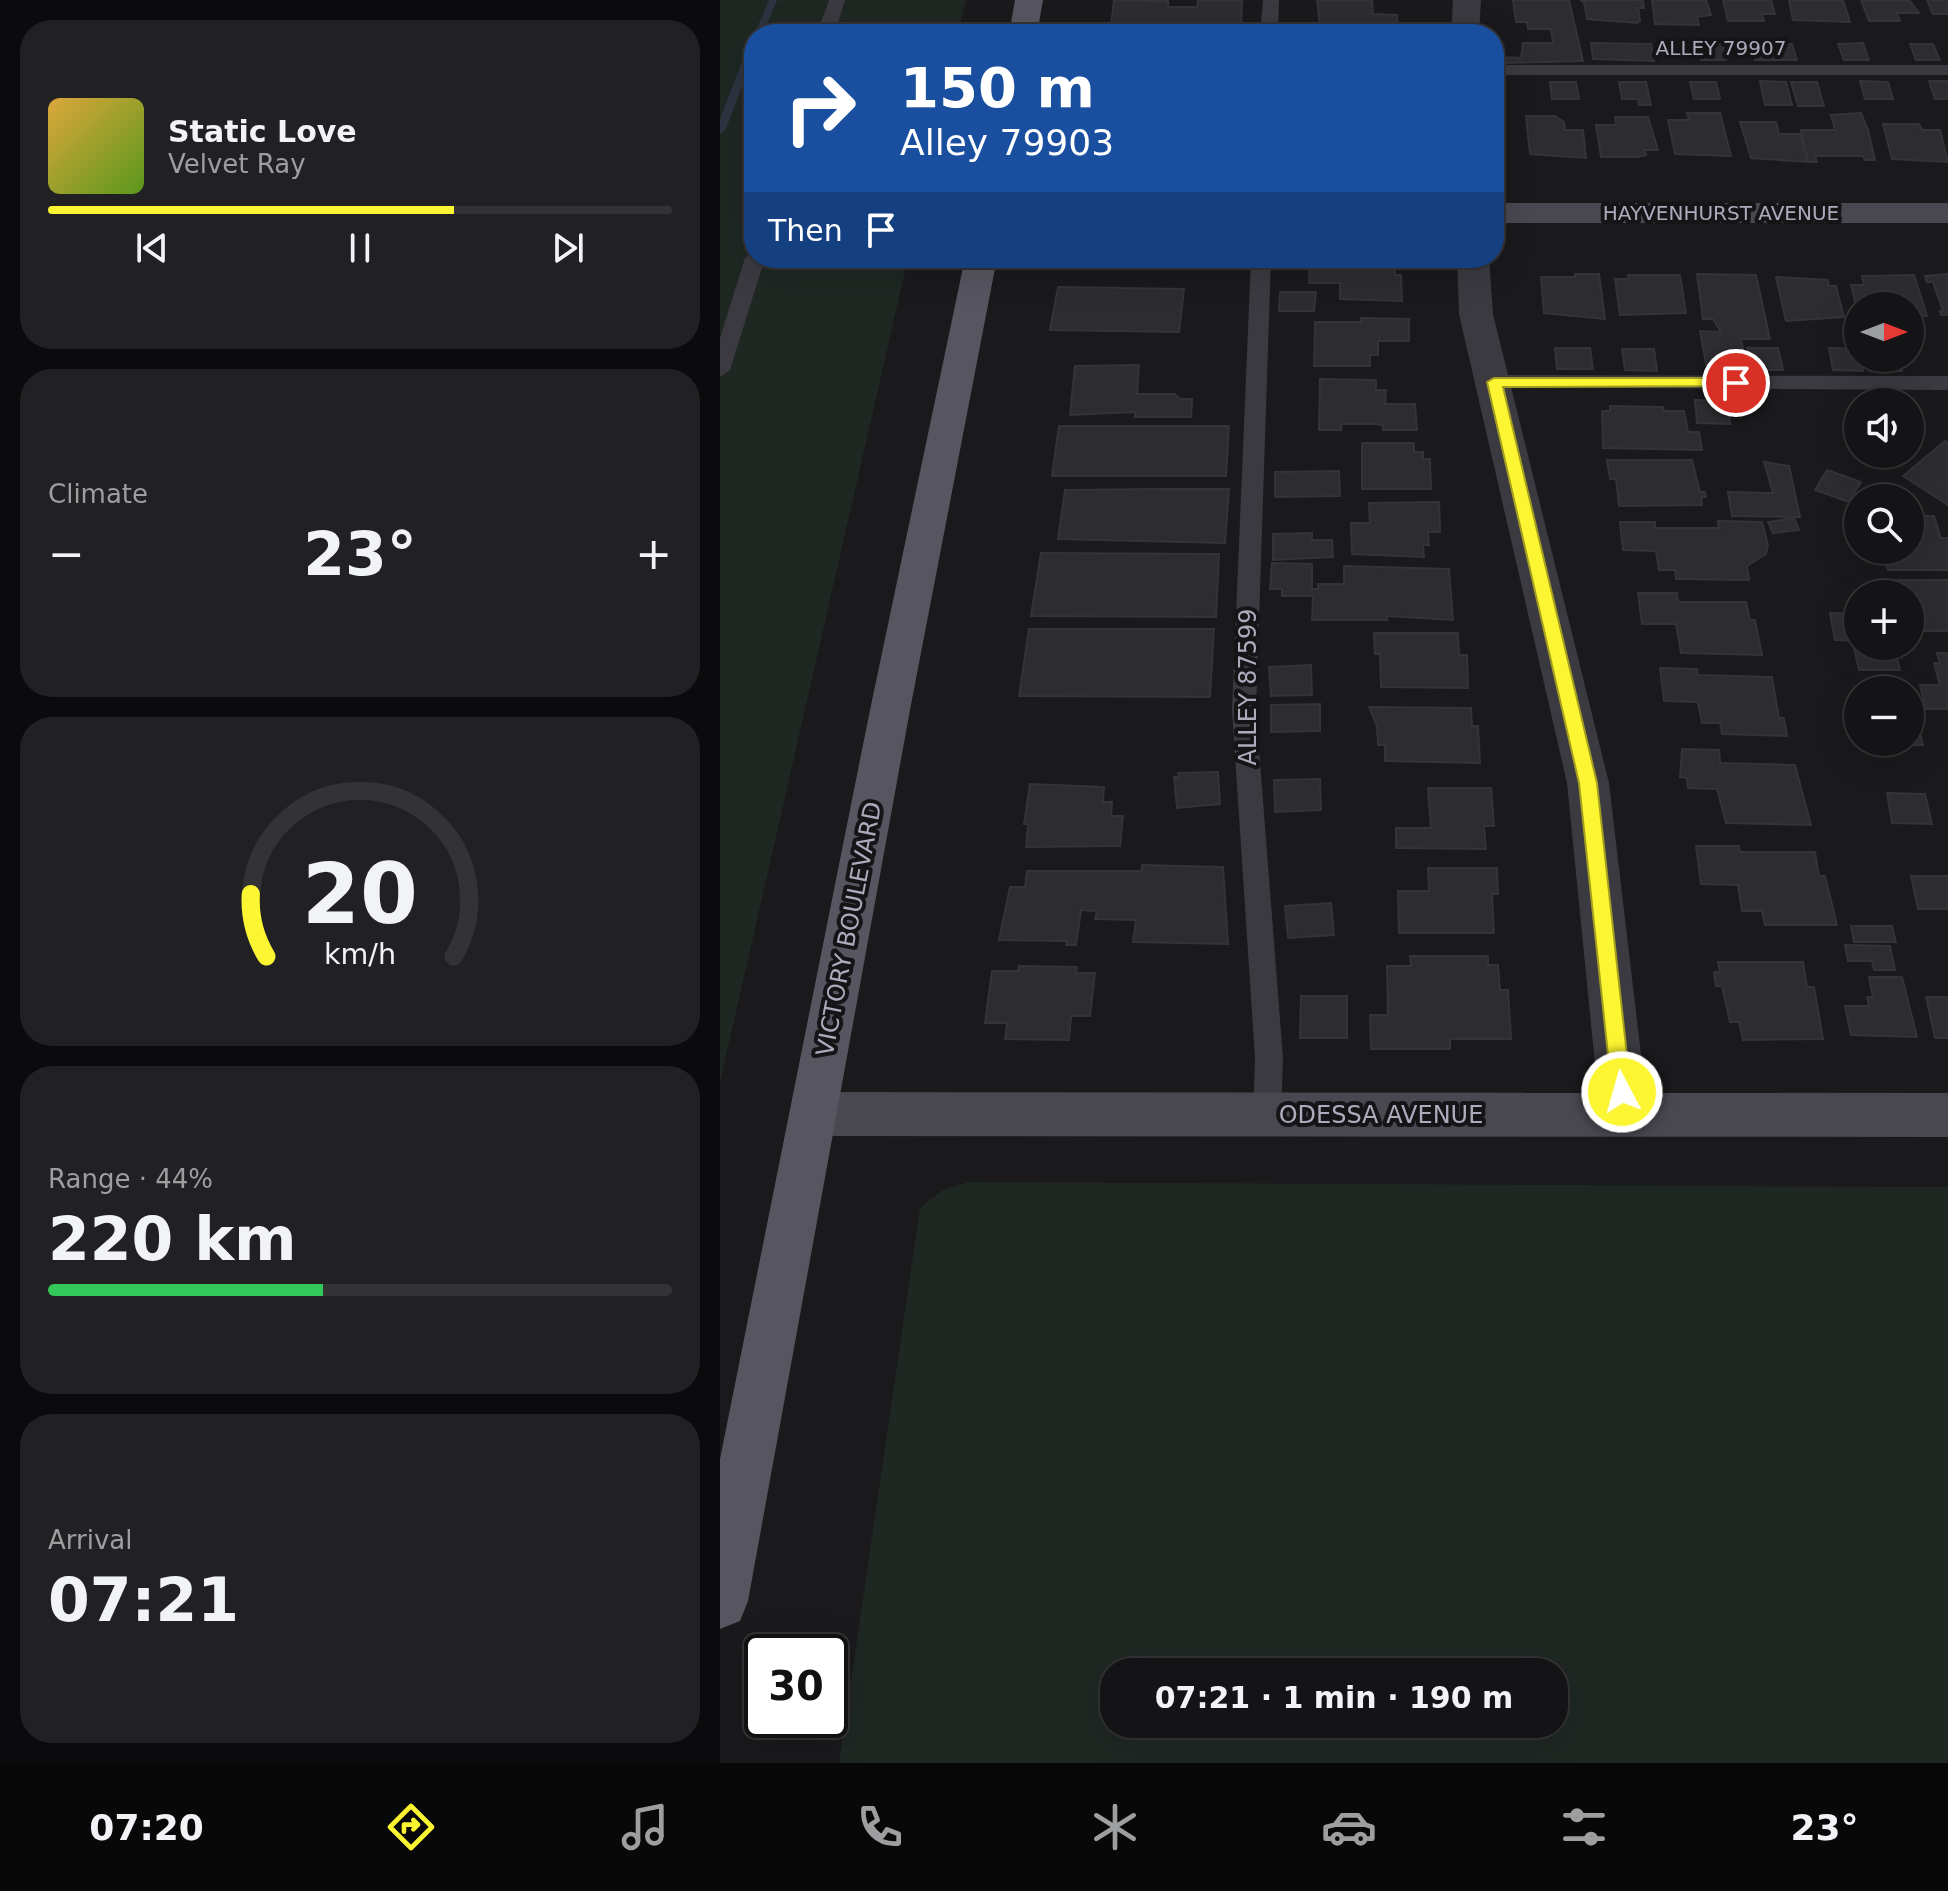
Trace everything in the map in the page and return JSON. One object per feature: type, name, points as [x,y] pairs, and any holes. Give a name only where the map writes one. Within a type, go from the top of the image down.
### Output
[{"type":"main road","points":[[1025,24],[1029,0]]},
{"type":"main road","name":"VICTORY BOULEVARD","points":[[720,1601],[893,695],[979,268]]},
{"type":"street","points":[[1466,24],[1467,0]]},
{"type":"street","name":"HAYVENHURST AVENUE","points":[[1504,213],[1948,213]]},
{"type":"street","points":[[1474,268],[1476,314],[1588,783],[1624,1114]]},
{"type":"street","name":"ODESSA AVENUE","points":[[814,1114],[1948,1115]]},
{"type":"lane","points":[[829,24],[837,0]]},
{"type":"lane","points":[[1270,24],[1271,0]]},
{"type":"lane","name":"ALLEY 79907","points":[[1504,70],[1948,70]]},
{"type":"lane","points":[[720,370],[752,268]]},
{"type":"lane","name":"ALLEY 87599","points":[[1261,268],[1244,710],[1269,1058],[1267,1115]]},
{"type":"lane","points":[[1494,382],[1948,383]]},
{"type":"shaded area","points":[[720,0],[966,0],[960,24],[744,24],[744,268],[906,268],[720,1082]]},
{"type":"shaded area","points":[[969,1182],[1948,1187],[1948,1763],[839,1763],[843,1738],[848,1738],[848,1701],[920,1208],[943,1190]]},
{"type":"building","points":[[1114,0],[1168,1],[1168,7],[1197,7],[1198,0],[1242,0],[1241,24],[1111,24]]},
{"type":"building","points":[[1317,0],[1372,0],[1373,14],[1397,15],[1398,24],[1320,24]]},
{"type":"building","points":[[1513,0],[1569,0],[1583,61],[1504,63],[1504,57],[1521,58],[1523,43],[1553,43],[1551,29],[1528,29],[1527,22],[1516,22]]},
{"type":"building","points":[[1580,0],[1636,0],[1643,1],[1644,8],[1638,8],[1640,21],[1637,23],[1587,19],[1584,2]]},
{"type":"building","points":[[1652,0],[1706,0],[1711,15],[1697,17],[1699,25],[1655,24]]},
{"type":"building","points":[[1723,0],[1771,0],[1775,14],[1762,14],[1764,21],[1728,21]]},
{"type":"building","points":[[1789,0],[1843,0],[1850,22],[1793,20]]},
{"type":"building","points":[[1861,0],[1909,0],[1919,13],[1897,13],[1900,21],[1869,21]]},
{"type":"building","points":[[1927,0],[1948,0],[1948,14],[1933,14]]},
{"type":"building","points":[[1591,43],[1651,44],[1654,61],[1593,59]]},
{"type":"building","points":[[1863,43],[1869,60],[1844,60],[1838,44]]},
{"type":"building","points":[[1697,44],[1722,44],[1726,60],[1701,60]]},
{"type":"building","points":[[1752,44],[1792,44],[1797,60],[1755,60]]},
{"type":"building","points":[[1910,44],[1933,44],[1940,60],[1916,60]]},
{"type":"building","points":[[1760,81],[1786,82],[1792,105],[1765,105]]},
{"type":"building","points":[[1860,81],[1888,82],[1893,99],[1865,99]]},
{"type":"building","points":[[1929,81],[1948,81],[1948,99],[1935,99]]},
{"type":"building","points":[[1550,82],[1576,82],[1579,99],[1552,99]]},
{"type":"building","points":[[1619,82],[1646,82],[1651,105],[1639,105],[1638,99],[1622,99]]},
{"type":"building","points":[[1690,82],[1716,82],[1720,99],[1694,99]]},
{"type":"building","points":[[1791,82],[1817,82],[1824,106],[1798,106]]},
{"type":"building","points":[[1687,113],[1720,113],[1731,156],[1675,154],[1668,120],[1689,120]]},
{"type":"building","points":[[1861,113],[1875,160],[1865,160],[1863,156],[1815,156],[1817,162],[1808,162],[1801,130],[1835,130],[1831,115]]},
{"type":"building","points":[[1526,116],[1555,116],[1564,122],[1565,130],[1583,130],[1586,158],[1530,154]]},
{"type":"building","points":[[1615,117],[1648,117],[1658,150],[1645,150],[1646,155],[1638,157],[1601,157],[1596,125],[1616,125]]},
{"type":"building","points":[[1740,122],[1776,122],[1779,134],[1800,134],[1808,162],[1751,158]]},
{"type":"building","points":[[1883,124],[1919,124],[1922,130],[1940,130],[1948,162],[1892,159]]},
{"type":"building","points":[[1310,268],[1395,268],[1395,275],[1401,275],[1402,301],[1340,299],[1340,283],[1309,283]]},
{"type":"building","points":[[1575,274],[1599,274],[1605,319],[1544,313],[1541,277],[1575,277]]},
{"type":"building","points":[[1697,274],[1756,275],[1770,339],[1741,339],[1747,369],[1707,369],[1700,331],[1721,332],[1713,319],[1703,319]]},
{"type":"building","points":[[1948,274],[1948,315],[1941,315],[1940,311],[1943,311],[1933,282],[1927,282],[1925,276]]},
{"type":"building","points":[[1628,275],[1680,275],[1686,313],[1620,315],[1615,279],[1629,279]]},
{"type":"building","points":[[1914,275],[1919,292],[1853,292],[1851,285],[1864,285],[1862,276]]},
{"type":"building","points":[[1776,277],[1828,280],[1829,286],[1836,286],[1844,317],[1786,321]]},
{"type":"building","points":[[1058,287],[1184,289],[1179,332],[1050,330]]},
{"type":"building","points":[[1280,292],[1316,292],[1314,311],[1279,311]]},
{"type":"building","points":[[1361,318],[1409,319],[1409,341],[1378,341],[1378,355],[1370,355],[1370,366],[1314,366],[1315,322],[1361,322]]},
{"type":"building","points":[[1555,348],[1590,348],[1593,369],[1557,369]]},
{"type":"building","points":[[1747,348],[1778,348],[1783,370],[1751,370]]},
{"type":"building","points":[[1829,348],[1844,349],[1844,370],[1833,370]]},
{"type":"building","points":[[1622,349],[1654,349],[1657,371],[1625,370]]},
{"type":"building","points":[[1139,365],[1137,394],[1174,394],[1181,399],[1192,399],[1191,417],[1135,417],[1135,412],[1070,415],[1075,366]]},
{"type":"building","points":[[1320,379],[1376,380],[1376,390],[1386,390],[1385,404],[1415,404],[1417,430],[1383,430],[1383,425],[1375,424],[1341,424],[1341,430],[1319,430]]},
{"type":"building","points":[[1695,400],[1727,401],[1730,424],[1697,423]]},
{"type":"building","points":[[1610,406],[1663,407],[1664,411],[1684,411],[1688,432],[1699,432],[1702,450],[1603,448],[1602,411],[1610,411]]},
{"type":"building","points":[[1059,426],[1229,426],[1226,476],[1052,476]]},
{"type":"building","points":[[1945,441],[1948,443],[1948,505],[1924,490],[1924,484],[1915,484],[1903,476],[1913,468],[1924,468],[1924,458]]},
{"type":"building","points":[[1362,443],[1414,443],[1414,452],[1423,452],[1423,459],[1430,459],[1431,489],[1362,489]]},
{"type":"building","points":[[1607,460],[1692,460],[1700,492],[1705,492],[1706,497],[1701,497],[1702,505],[1619,506],[1616,479],[1610,479]]},
{"type":"building","points":[[1764,462],[1789,466],[1800,517],[1732,516],[1728,492],[1773,493]]},
{"type":"building","points":[[1827,470],[1861,482],[1844,484],[1844,500],[1815,490]]},
{"type":"building","points":[[1339,471],[1340,496],[1275,497],[1275,472]]},
{"type":"building","points":[[1229,489],[1225,543],[1058,539],[1065,490]]},
{"type":"building","points":[[1439,502],[1440,532],[1428,532],[1429,545],[1423,545],[1424,557],[1352,554],[1351,523],[1370,523],[1369,503]]},
{"type":"building","points":[[1924,516],[1934,516],[1941,538],[1948,538],[1948,570],[1888,570],[1886,564],[1924,564]]},
{"type":"building","points":[[1794,518],[1799,530],[1773,533],[1768,522]]},
{"type":"building","points":[[1718,521],[1762,522],[1768,545],[1766,554],[1747,566],[1749,580],[1676,579],[1675,570],[1659,570],[1656,551],[1623,550],[1620,522],[1655,522],[1655,528],[1719,528]]},
{"type":"building","points":[[1312,533],[1312,540],[1332,540],[1333,557],[1273,560],[1273,534]]},
{"type":"building","points":[[1041,553],[1219,554],[1216,617],[1031,616]]},
{"type":"building","points":[[1272,563],[1312,564],[1312,589],[1318,589],[1318,584],[1344,584],[1344,566],[1449,569],[1453,620],[1387,616],[1387,620],[1312,620],[1313,596],[1282,596],[1282,589],[1270,589]]},
{"type":"building","points":[[1924,580],[1948,580],[1948,631],[1924,631]]},
{"type":"building","points":[[1638,593],[1677,593],[1678,602],[1746,602],[1750,620],[1755,620],[1762,655],[1681,653],[1676,624],[1642,624]]},
{"type":"building","points":[[1830,613],[1844,614],[1844,640],[1835,640]]},
{"type":"building","points":[[1029,629],[1214,629],[1210,697],[1019,696]]},
{"type":"building","points":[[1374,633],[1458,633],[1459,655],[1467,655],[1468,688],[1381,687],[1380,654],[1375,654]]},
{"type":"building","points":[[1937,653],[1948,653],[1948,709],[1926,709],[1924,685],[1940,685],[1934,663],[1940,663]]},
{"type":"building","points":[[1857,660],[1898,660],[1900,670],[1859,670]]},
{"type":"building","points":[[1311,665],[1312,695],[1271,696],[1269,667]]},
{"type":"building","points":[[1660,668],[1697,669],[1698,675],[1772,677],[1779,718],[1784,718],[1787,736],[1722,734],[1720,723],[1702,723],[1698,702],[1664,701]]},
{"type":"building","points":[[1320,704],[1320,731],[1271,732],[1271,705]]},
{"type":"building","points":[[1369,707],[1471,708],[1472,726],[1478,726],[1480,763],[1385,761],[1385,745],[1378,745],[1377,726]]},
{"type":"building","points":[[1682,749],[1719,750],[1720,763],[1795,765],[1811,825],[1726,823],[1717,789],[1688,788],[1687,778],[1680,777]]},
{"type":"building","points":[[1218,772],[1220,804],[1177,808],[1174,777],[1179,777],[1178,773]]},
{"type":"building","points":[[1320,779],[1321,810],[1275,812],[1274,780]]},
{"type":"building","points":[[1030,784],[1104,787],[1103,802],[1112,802],[1111,816],[1123,816],[1120,846],[1026,847],[1028,824],[1024,824]]},
{"type":"building","points":[[1428,788],[1491,788],[1494,826],[1484,826],[1486,849],[1396,848],[1396,828],[1431,828]]},
{"type":"building","points":[[1887,793],[1925,794],[1932,824],[1892,823]]},
{"type":"building","points":[[1696,846],[1739,846],[1740,852],[1815,852],[1819,876],[1825,876],[1837,925],[1765,925],[1762,911],[1742,911],[1738,885],[1701,884]]},
{"type":"building","points":[[1142,865],[1223,867],[1228,944],[1133,942],[1136,920],[1095,919],[1097,911],[1081,910],[1076,945],[1066,945],[1067,941],[999,940],[1010,887],[1025,887],[1027,871],[1142,871]]},
{"type":"building","points":[[1428,868],[1497,868],[1498,894],[1492,894],[1494,933],[1399,933],[1398,891],[1429,891]]},
{"type":"building","points":[[1911,876],[1948,876],[1948,909],[1918,909]]},
{"type":"building","points":[[1331,903],[1334,935],[1288,938],[1285,906]]},
{"type":"building","points":[[1851,926],[1892,926],[1896,942],[1854,942]]},
{"type":"building","points":[[1845,945],[1890,946],[1895,970],[1874,970],[1872,961],[1848,961]]},
{"type":"building","points":[[1410,956],[1488,956],[1488,965],[1498,965],[1500,990],[1508,990],[1511,1039],[1450,1039],[1450,1049],[1371,1049],[1370,1015],[1388,1015],[1387,966],[1411,966]]},
{"type":"building","points":[[1718,962],[1803,962],[1807,987],[1814,987],[1823,1039],[1743,1040],[1739,1022],[1730,1022],[1722,986],[1716,986],[1714,972],[1720,972]]},
{"type":"building","points":[[1019,966],[1077,967],[1076,973],[1095,973],[1090,1016],[1071,1016],[1069,1040],[1005,1039],[1007,1023],[985,1023],[992,971],[1018,971]]},
{"type":"building","points":[[1869,977],[1902,977],[1917,1037],[1851,1035],[1845,1006],[1869,1006],[1867,997],[1873,997]]},
{"type":"building","points":[[1301,996],[1347,996],[1347,1038],[1300,1038]]},
{"type":"building","points":[[1926,997],[1948,997],[1948,1038],[1935,1038]]},
{"type":"waterway","points":[[762,24],[773,0]]},
{"type":"waterway","points":[[720,131],[744,70]]},
{"type":"route","points":[[1622,1092],[1588,783],[1494,382],[1736,383]]}]
